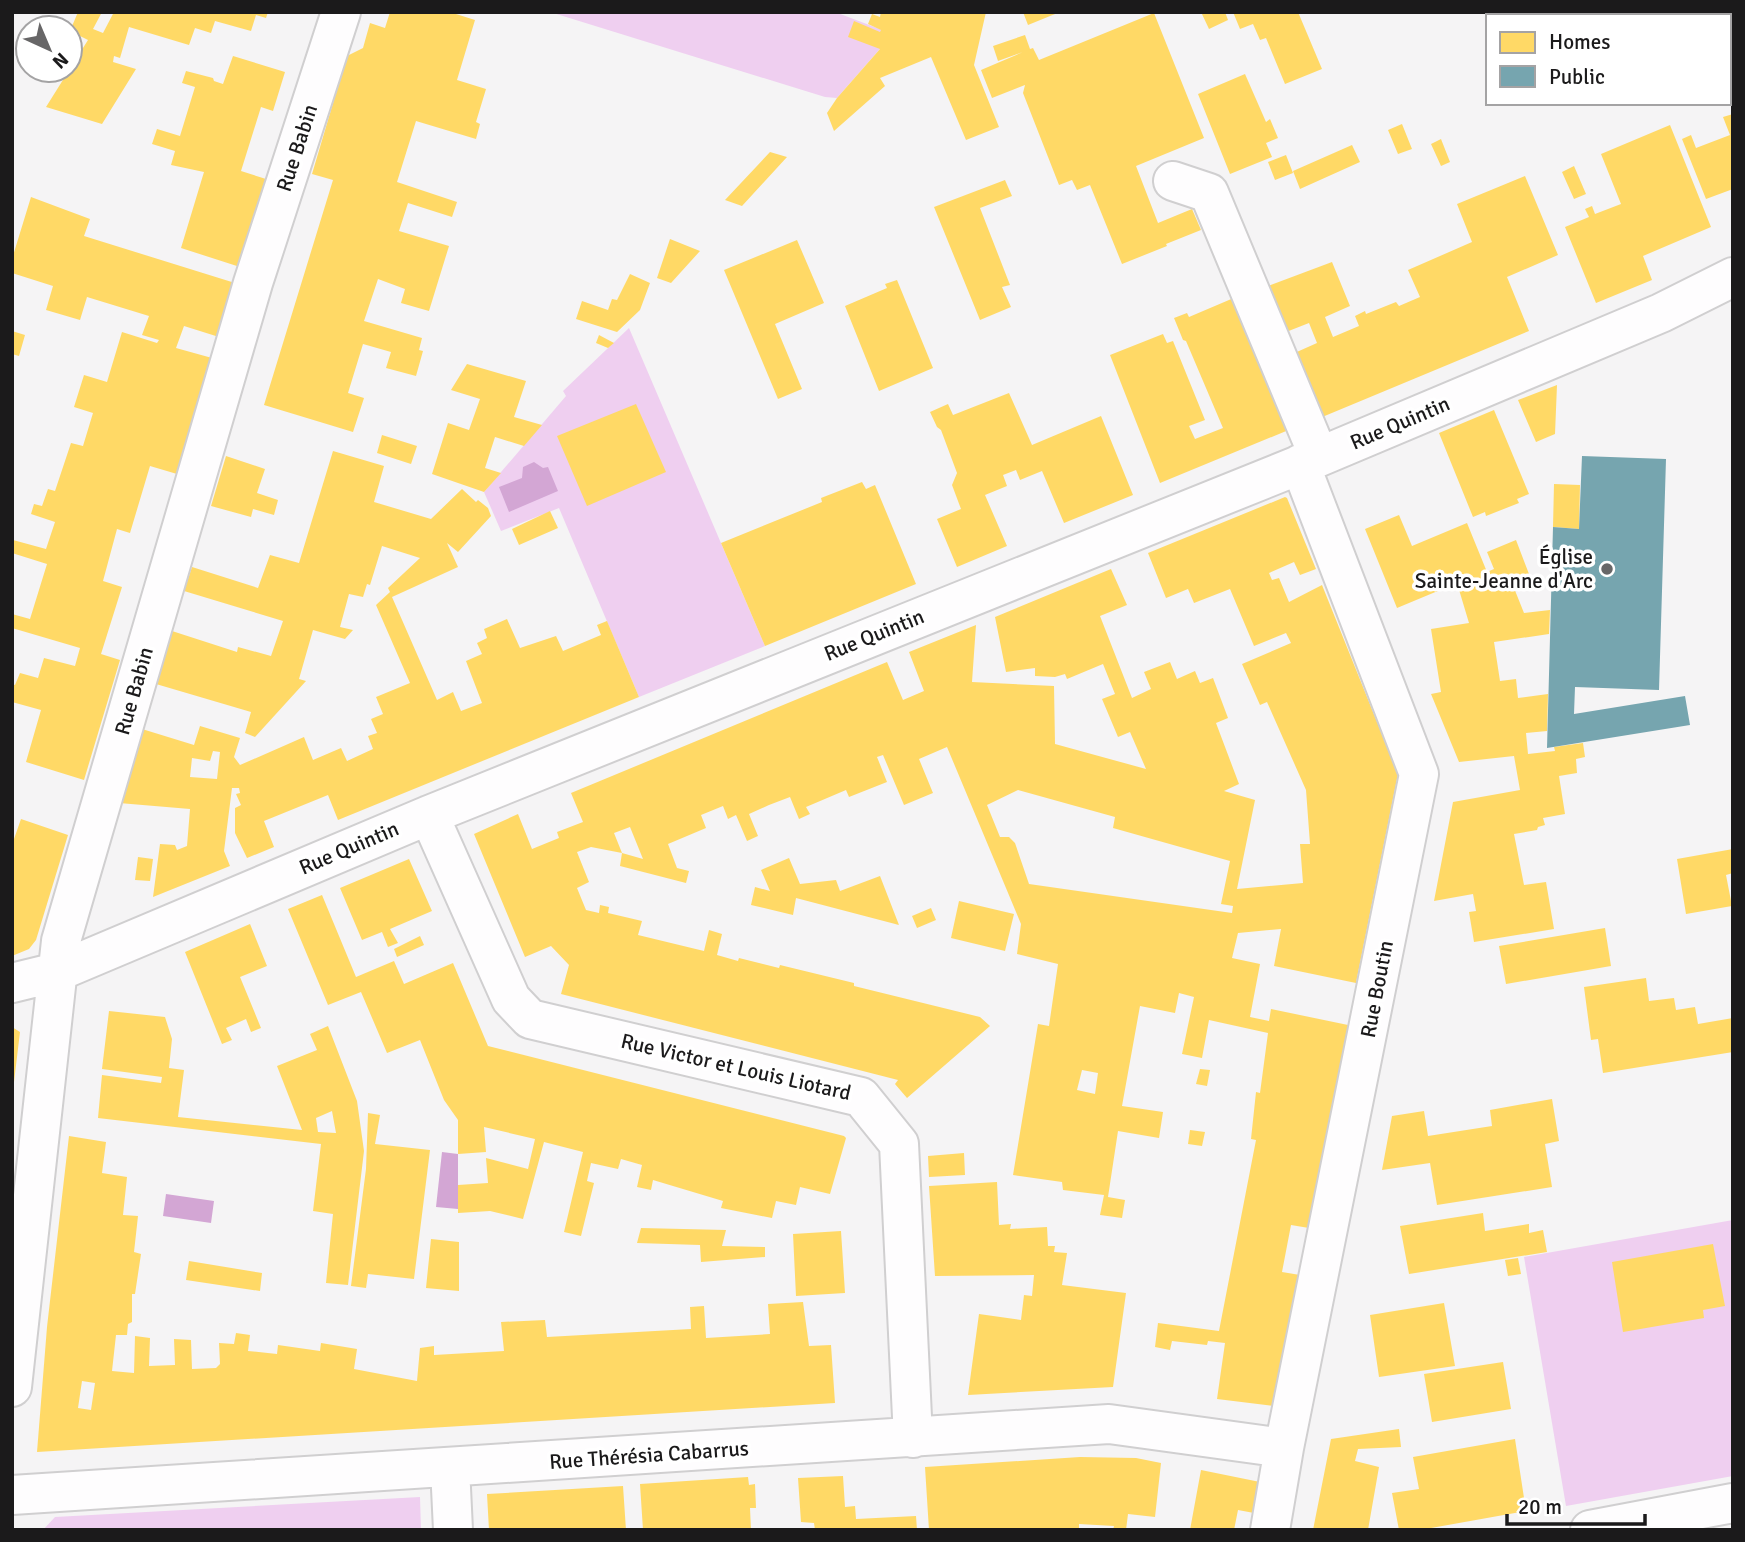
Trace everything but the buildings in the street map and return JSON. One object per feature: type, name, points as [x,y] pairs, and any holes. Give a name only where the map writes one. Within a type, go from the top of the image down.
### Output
[{"type":"street","name":"Rue Babin","points":[[12,1387],[61,941],[249,296],[341,12]]},
{"type":"street","name":"Rue Boutin","points":[[1173,181],[1209,193],[1309,460],[1419,774],[1284,1448],[1270,1530]]},
{"type":"street","name":"Rue Quintin","points":[[12,983],[57,972],[429,815],[1309,460],[1661,313],[1733,277]]},
{"type":"street","name":"Rue Victor et Louis Liotard","points":[[429,815],[511,999],[530,1018],[861,1097],[899,1144],[913,1438]]},
{"type":"street","name":"Rue Thérésia Cabarrus","points":[[12,1495],[1109,1424],[1284,1448]]},
{"type":"street","points":[[450,1467],[453,1530]]},
{"type":"street","points":[[1590,1530],[1685,1521],[1733,1503]]},
{"type":"shaded area","points":[[550,12],[835,12],[893,34],[837,98],[825,97]]},
{"type":"shaded area","points":[[629,328],[765,646],[639,697],[559,508],[501,531],[484,492],[566,396],[563,391]]},
{"type":"shaded area","points":[[534,462],[543,468],[548,467],[558,491],[509,512],[499,487],[522,478],[523,467]]},
{"type":"shaded area","points":[[442,1152],[458,1154],[458,1209],[436,1207]]},
{"type":"shaded area","points":[[166,1194],[214,1201],[211,1223],[163,1216]]},
{"type":"shaded area","points":[[1733,1220],[1733,1476],[1566,1506],[1524,1257]]},
{"type":"shaded area","points":[[420,1497],[421,1530],[43,1530],[55,1517]]},
{"type":"place","name":"Église Sainte-Jeanne d'Arc","points":[[1607,569]]}]
